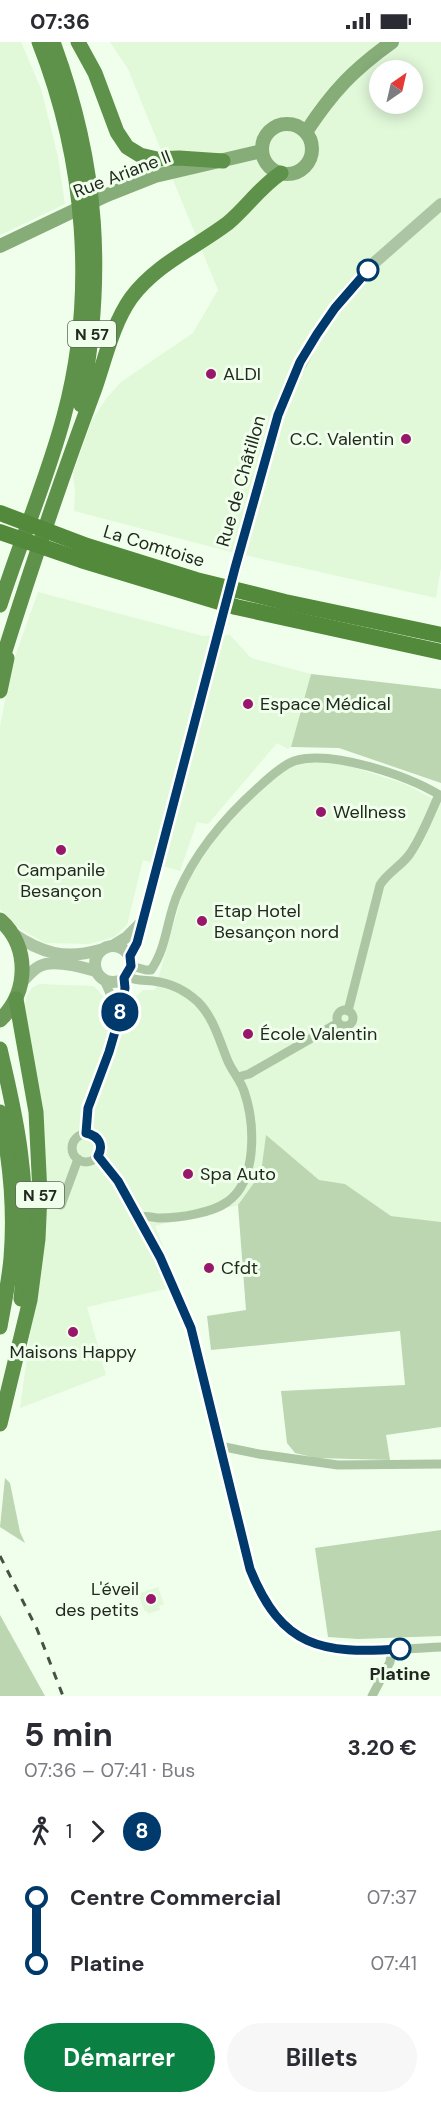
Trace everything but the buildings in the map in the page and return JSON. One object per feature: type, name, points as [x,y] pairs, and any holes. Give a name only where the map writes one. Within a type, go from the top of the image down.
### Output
[{"type":"highway","name":"N 57","points":[[39,42],[65,124],[75,170],[85,195]]},
{"type":"highway","name":"N 57","points":[[0,605],[65,414],[75,359],[87,222],[75,109],[53,42]]},
{"type":"highway","points":[[78,42],[95,73],[117,132],[127,147],[157,159],[223,161]]},
{"type":"highway","points":[[73,447],[114,330],[136,291],[175,257],[228,222],[261,188],[281,173]]},
{"type":"highway","name":"N 57","points":[[0,667],[19,602],[73,447],[90,353],[94,315],[96,248],[87,222]]},
{"type":"highway","name":"La Comtoise","points":[[0,513],[87,546],[196,580],[285,602],[441,635]]},
{"type":"highway","name":"La Comtoise","points":[[0,532],[81,560],[236,607],[441,652]]},
{"type":"highway","name":"N 57","points":[[0,691],[19,602]]},
{"type":"highway","name":"N 57","points":[[0,1424],[30,1300],[38,1239],[40,1194],[36,1112],[16,999]]},
{"type":"highway","name":"N 57","points":[[0,1049],[21,1156],[25,1238],[20,1310],[0,1424]]},
{"type":"highway","name":"N 57","points":[[0,1112],[10,1178],[12,1238],[0,1327]]},
{"type":"highway","points":[[0,1264],[0,1270]]},
{"type":"main road","points":[[306,132],[330,97],[347,78],[392,42]]},
{"type":"main road","points":[[287,123],[294,124],[306,132],[310,137],[312,151],[308,163],[297,172],[281,173],[266,163],[262,151],[266,135],[274,127],[287,123]]},
{"type":"main road","name":"Rue Ariane II","points":[[0,246],[107,195],[155,176],[262,151]]},
{"type":"main road","name":"N 57","points":[[0,920],[12,933],[22,959],[22,982],[16,999],[2,1018]]},
{"type":"street","name":"Rue de Châtillon","points":[[128,969],[137,943],[235,568],[278,415],[300,362],[335,308],[374,263],[441,204]]},
{"type":"street","points":[[22,982],[38,966],[44,964],[72,965],[115,982],[128,969],[151,970],[159,953],[177,895],[200,852],[247,798],[274,773],[291,762],[308,758],[342,760],[414,781],[440,796],[412,850],[402,864],[380,885],[348,1011],[353,1017],[351,1024],[342,1026],[338,1023],[249,1074],[238,1077]]},
{"type":"street","points":[[115,1028],[112,998],[100,975],[95,959],[100,950],[127,937],[142,922]]},
{"type":"street","name":"N 57","points":[[12,933],[34,947],[52,953],[83,954],[100,950]]},
{"type":"street","points":[[86,1133],[88,1108],[109,1052],[128,969],[124,949],[114,945]]},
{"type":"street","points":[[128,969],[138,981],[155,981],[172,985],[198,1003],[214,1026],[228,1062],[238,1077],[244,1092],[251,1132],[249,1171],[239,1189],[227,1202],[202,1212],[160,1218],[144,1215],[138,1218]]},
{"type":"street","points":[[86,1133],[93,1135],[99,1141],[101,1149],[98,1156],[86,1162],[78,1160],[73,1153],[73,1144],[77,1137],[86,1133]]},
{"type":"street","points":[[98,1156],[118,1181],[160,1257],[191,1328],[250,1569],[261,1595],[275,1616],[288,1630],[313,1644],[338,1649],[441,1647]]},
{"type":"street","points":[[61,1205],[78,1160]]},
{"type":"street","points":[[220,1446],[338,1465],[441,1464]]},
{"type":"street","points":[[372,1696],[390,1662],[392,1649]]},
{"type":"shaded area","points":[[0,42],[21,42],[41,89],[58,157],[65,204],[0,235]]},
{"type":"shaded area","points":[[110,42],[441,42],[441,568],[436,598],[231,552],[74,511],[73,473],[92,420],[121,382],[193,333],[218,290],[128,69]]},
{"type":"shaded area","points":[[38,592],[203,636],[230,635],[251,658],[311,674],[291,747],[288,749],[277,743],[208,824],[197,822],[180,871],[143,860],[127,925],[114,937],[89,944],[45,943],[17,927],[0,909],[0,726],[12,665]]},
{"type":"shaded area","points":[[311,674],[441,689],[441,783],[339,748],[291,747]]},
{"type":"shaded area","points":[[301,763],[343,764],[405,784],[441,803],[441,1222],[391,1216],[345,1184],[261,1173],[238,1205],[155,1226],[179,1286],[87,1307],[106,1375],[20,1408],[41,1256],[24,1009],[27,996],[32,988],[39,984],[94,986],[105,998],[134,998],[143,990],[155,990],[185,884],[219,834],[261,789],[284,769]]},
{"type":"shaded area","points":[[266,1135],[319,1180],[345,1184],[391,1216],[441,1222],[441,1427],[386,1435],[390,1460],[316,1458],[295,1453],[287,1443],[281,1391],[405,1385],[400,1331],[211,1350],[207,1316],[246,1310],[238,1205],[261,1173]]},
{"type":"shaded area","points":[[5,1478],[10,1483],[20,1532],[25,1543],[0,1527]]},
{"type":"shaded area","points":[[441,1530],[441,1636],[358,1639],[328,1637],[315,1548]]},
{"type":"shaded area","name":"L'éveil des petits","points":[[158,1587],[164,1604],[159,1606],[160,1610],[148,1614],[138,1594]]},
{"type":"shaded area","points":[[0,1615],[45,1696],[0,1696]]},
{"type":"railway","points":[[0,1556],[37,1629],[63,1696]]},
{"type":"bus line","name":"8","points":[[368,270],[335,308],[317,334],[300,362],[278,415],[235,568],[140,933],[130,956],[131,966],[124,978],[125,988],[121,1011],[109,1052],[88,1108],[86,1133],[97,1137],[101,1149],[98,1156],[118,1181],[160,1257],[191,1328],[250,1569],[265,1602],[288,1630],[313,1644],[338,1649],[400,1649]]},
{"type":"place","name":"ALDI","points":[[211,374]]},
{"type":"place","name":"C.C. Valentin","points":[[406,439]]},
{"type":"place","name":"Espace Médical","points":[[248,704]]},
{"type":"place","name":"Wellness","points":[[321,812]]},
{"type":"place","name":"Campanile Besançon","points":[[61,850]]},
{"type":"place","name":"Etap Hotel Besançon nord","points":[[202,921]]},
{"type":"place","name":"École Valentin","points":[[248,1034]]},
{"type":"place","name":"Spa Auto","points":[[188,1174]]},
{"type":"place","name":"Cfdt","points":[[209,1268]]},
{"type":"place","name":"Maisons Happy","points":[[73,1332]]},
{"type":"place","name":"L'éveil des petits","points":[[151,1599]]},
{"type":"place","name":"Platine","points":[[400,1649]]}]
